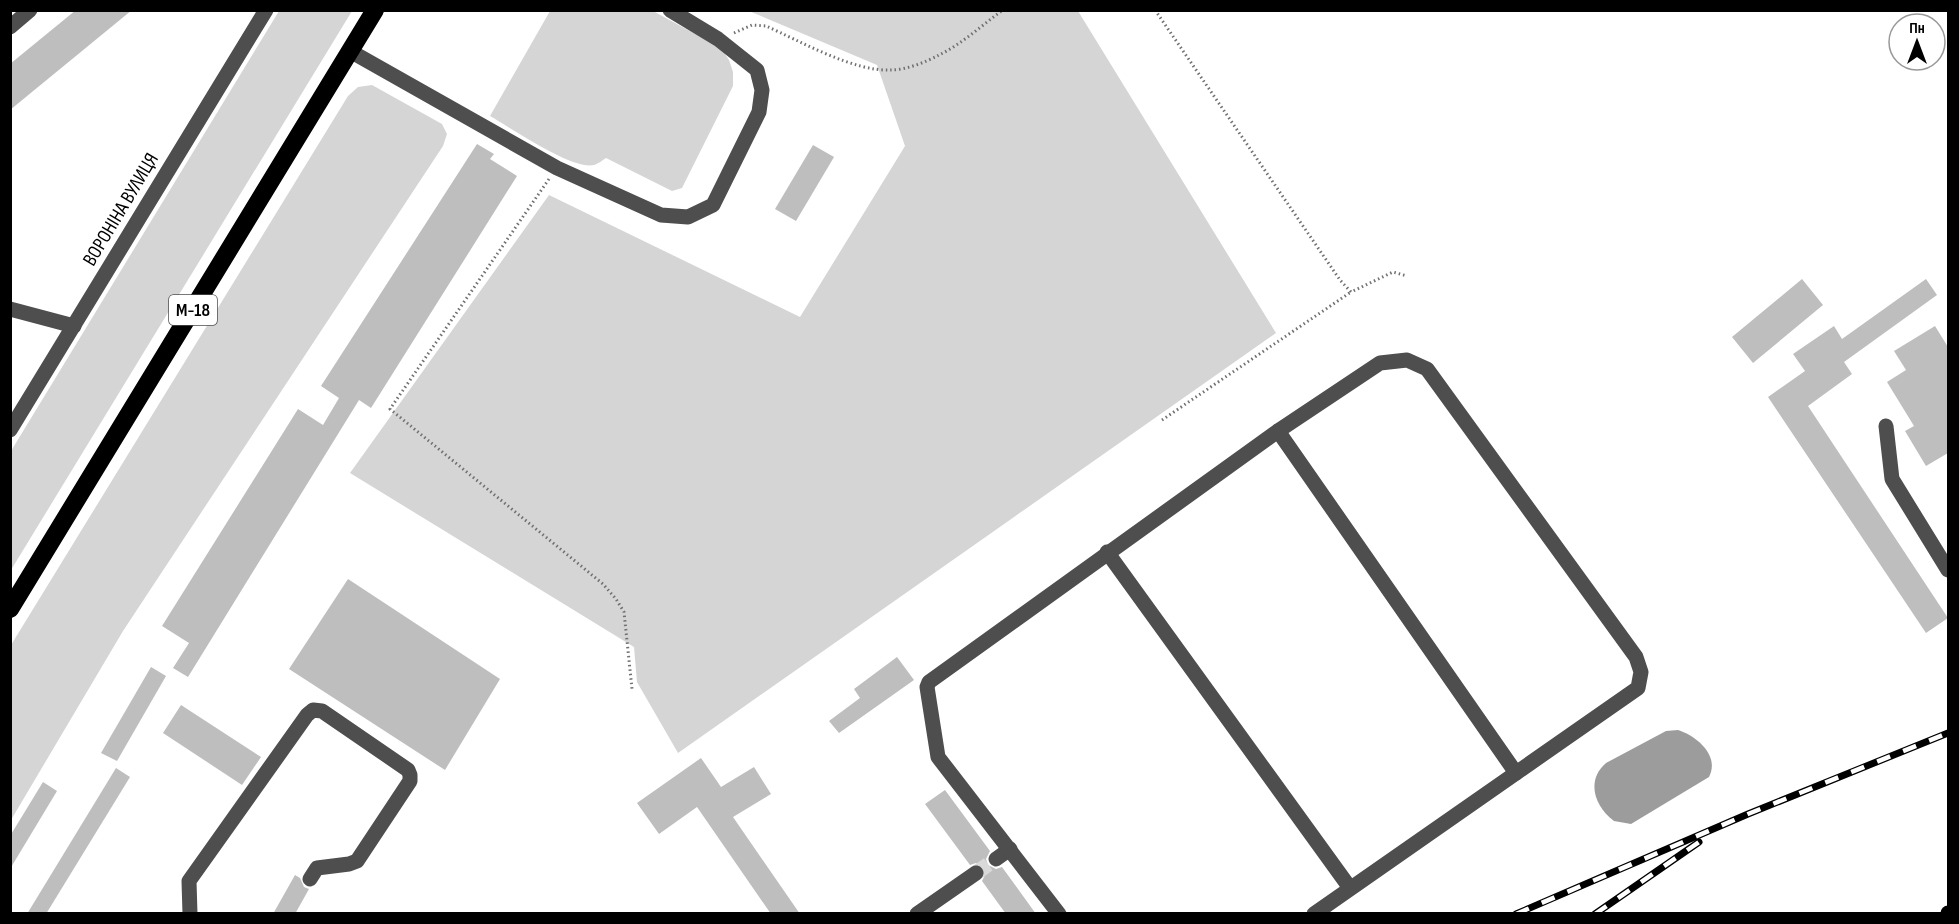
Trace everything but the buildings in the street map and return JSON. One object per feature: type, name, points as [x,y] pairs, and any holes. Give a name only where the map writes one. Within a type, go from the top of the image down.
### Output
[{"type":"highway","name":"М-18","points":[[10,609],[375,10]]},
{"type":"street","points":[[10,27],[30,10]]},
{"type":"street","name":"ВОРОНІНА ВУЛИЦЯ","points":[[10,430],[266,10]]},
{"type":"street","points":[[350,51],[557,168],[661,215],[688,218],[713,205],[759,111],[762,90],[757,70],[718,39],[670,10]]},
{"type":"street","points":[[10,309],[74,326]]},
{"type":"street","points":[[1059,914],[938,758],[927,687],[932,678],[1278,431],[1380,363],[1407,360],[1427,369],[1636,657],[1641,672],[1638,688],[1314,914]]},
{"type":"street","points":[[1886,426],[1892,479],[1948,570]]},
{"type":"street","points":[[1278,431],[1515,773]]},
{"type":"street","points":[[1107,552],[1350,888]]},
{"type":"street","points":[[189,914],[189,881],[307,715],[313,710],[322,711],[408,770],[411,775],[410,781],[357,861],[317,868],[310,879]]},
{"type":"street","points":[[996,859],[1010,849]]},
{"type":"street","points":[[917,914],[976,873]]},
{"type":"path","points":[[718,39],[752,26],[766,26],[847,61],[870,68],[891,70],[914,65],[940,55],[1003,10]]},
{"type":"path","points":[[1155,10],[1340,280],[1351,292]]},
{"type":"path","points":[[557,168],[390,410],[603,584],[616,598],[624,612],[632,689]]},
{"type":"path","points":[[1162,420],[1351,292],[1394,272],[1407,276]]},
{"type":"shaded area","points":[[279,11],[352,11],[11,570],[11,451]]},
{"type":"shaded area","points":[[550,11],[653,11],[721,48],[733,72],[733,86],[682,188],[672,191],[606,158],[594,165],[571,161],[542,147],[490,116]]},
{"type":"shaded area","points":[[749,11],[1078,11],[1276,333],[678,753],[637,682],[634,647],[350,473],[549,195],[800,317],[905,146],[877,65]]},
{"type":"shaded area","points":[[372,85],[442,124],[447,134],[443,146],[123,631],[11,820],[11,645],[348,96],[358,87]]},
{"type":"shaded area","points":[[1678,730],[1699,742],[1709,754],[1712,769],[1709,777],[1631,824],[1614,821],[1597,801],[1594,785],[1600,770],[1606,763],[1666,731]]},
{"type":"tunnel","points":[[976,873],[996,859]]},
{"type":"railway","points":[[1516,914],[1748,814],[1948,733]]},
{"type":"railway","points":[[1595,914],[1699,842]]}]
